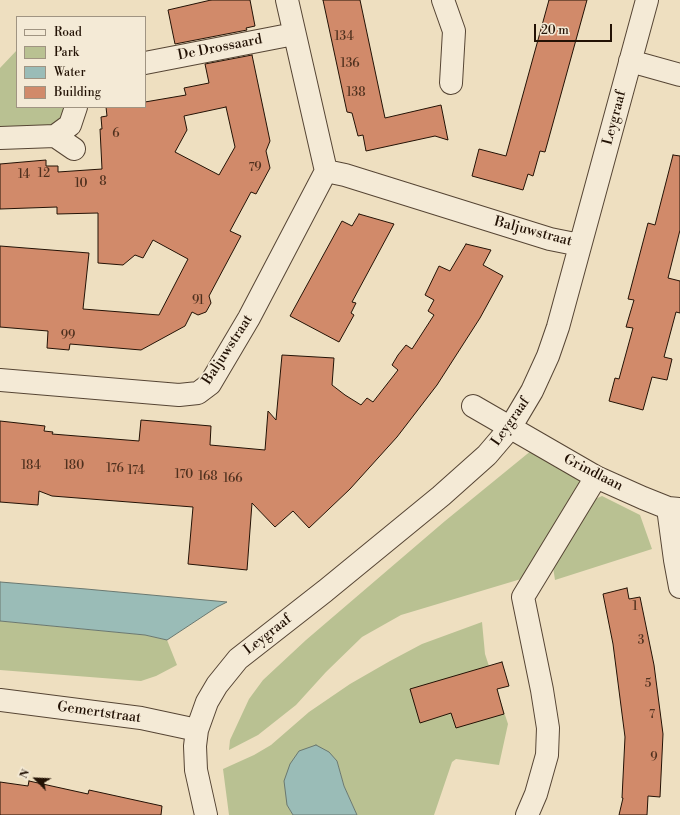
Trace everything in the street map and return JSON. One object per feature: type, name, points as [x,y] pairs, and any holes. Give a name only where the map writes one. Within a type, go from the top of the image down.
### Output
[{"type":"street","points":[[287,0],[326,171]]},
{"type":"street","points":[[443,0],[454,31],[451,83]]},
{"type":"street","name":"Leygraaf","points":[[206,815],[196,770],[195,746],[197,730],[207,702],[217,685],[238,659],[325,591],[441,496],[487,455],[510,428],[532,391],[548,356],[558,327],[647,0]]},
{"type":"street","name":"De Drossaard","points":[[146,63],[294,34]]},
{"type":"street","points":[[630,61],[680,75]]},
{"type":"street","points":[[0,138],[55,136],[70,125],[76,108]]},
{"type":"street","points":[[55,136],[74,149]]},
{"type":"street","name":"Baljuwstraat","points":[[0,380],[179,395],[198,393],[210,384],[249,318],[326,171],[352,177],[550,239],[580,245]]},
{"type":"street","name":"Grindlaan","points":[[473,406],[596,477],[643,498],[674,508]]},
{"type":"street","points":[[527,815],[536,794],[546,755],[548,728],[542,690],[523,597],[596,477]]},
{"type":"street","points":[[674,508],[675,560],[680,587]]},
{"type":"street","name":"Gemertstraat","points":[[0,700],[141,718],[197,730]]},
{"type":"green space","points":[[16,51],[16,108],[67,108],[64,117],[52,128],[0,129],[0,68]]},
{"type":"green space","points":[[532,450],[583,476],[521,579],[401,615],[362,637],[326,672],[296,705],[258,735],[229,750],[230,740],[249,699],[263,680],[306,640],[445,521]]},
{"type":"green space","points":[[602,496],[640,515],[652,549],[555,580],[553,567],[593,500]]},
{"type":"green space","points":[[0,621],[145,635],[167,640],[177,665],[156,676],[141,681],[0,670]]},
{"type":"green space","points":[[482,622],[485,654],[508,724],[499,765],[456,759],[452,762],[434,815],[357,815],[344,786],[337,761],[287,805],[293,815],[229,815],[223,769],[254,755],[271,745],[309,712],[350,684],[390,661],[422,644]]},
{"type":"water","points":[[0,582],[227,602],[167,640],[145,635],[0,621]]},
{"type":"water","points":[[316,745],[329,752],[337,761],[344,786],[357,815],[293,815],[287,805],[284,781],[290,764],[299,751]]},
{"type":"building","points":[[211,0],[250,0],[255,26],[246,28],[247,30],[175,44],[168,10]]},
{"type":"building","points":[[323,0],[360,0],[385,118],[441,105],[448,140],[435,136],[366,151],[363,135],[358,136],[352,113],[347,112]]},
{"type":"building","points":[[549,0],[587,0],[545,152],[540,151],[533,176],[528,174],[523,190],[472,176],[479,149],[506,156]]},
{"type":"building","points":[[252,55],[270,141],[266,151],[270,168],[256,194],[251,192],[230,231],[241,236],[209,296],[211,303],[206,312],[198,315],[192,312],[185,326],[141,350],[70,344],[69,350],[47,348],[48,331],[0,327],[0,246],[89,253],[83,309],[159,315],[188,259],[153,240],[143,258],[135,255],[123,265],[98,263],[98,213],[57,214],[57,207],[0,209],[0,164],[46,160],[46,166],[58,166],[58,172],[102,169],[100,129],[102,129],[101,117],[107,116],[106,108],[146,108],[146,102],[186,95],[184,88],[209,83],[205,64]],"holes":[[[226,107],[235,147],[219,175],[175,152],[187,130],[184,116]]]},
{"type":"building","points":[[673,155],[680,156],[680,230],[668,278],[680,281],[680,313],[676,312],[664,357],[672,359],[667,380],[652,377],[643,410],[609,401],[615,378],[619,379],[633,328],[626,327],[634,300],[628,299],[648,223],[655,225]]},
{"type":"building","points":[[359,214],[394,224],[352,302],[356,303],[351,313],[354,315],[339,342],[290,316],[342,221],[352,226]]},
{"type":"building","points":[[466,244],[491,250],[483,265],[503,276],[480,318],[437,385],[397,437],[350,489],[309,528],[293,511],[275,527],[252,503],[247,570],[188,564],[193,507],[52,496],[39,491],[38,505],[0,502],[0,421],[45,426],[44,431],[53,432],[52,434],[139,441],[141,420],[211,426],[210,445],[265,450],[268,411],[276,420],[282,355],[334,358],[332,385],[361,405],[367,398],[373,402],[398,370],[392,365],[398,355],[406,345],[412,349],[434,315],[428,311],[434,300],[425,295],[439,266],[450,271]]},
{"type":"building","points":[[627,588],[629,599],[640,597],[654,665],[663,734],[660,797],[648,796],[647,815],[619,815],[623,798],[625,737],[613,644],[603,594]]},
{"type":"building","points":[[502,662],[509,686],[497,689],[504,714],[456,728],[451,713],[420,723],[410,689]]},
{"type":"building","points":[[29,781],[88,794],[89,790],[162,806],[161,815],[0,815],[0,782],[28,786]]}]
